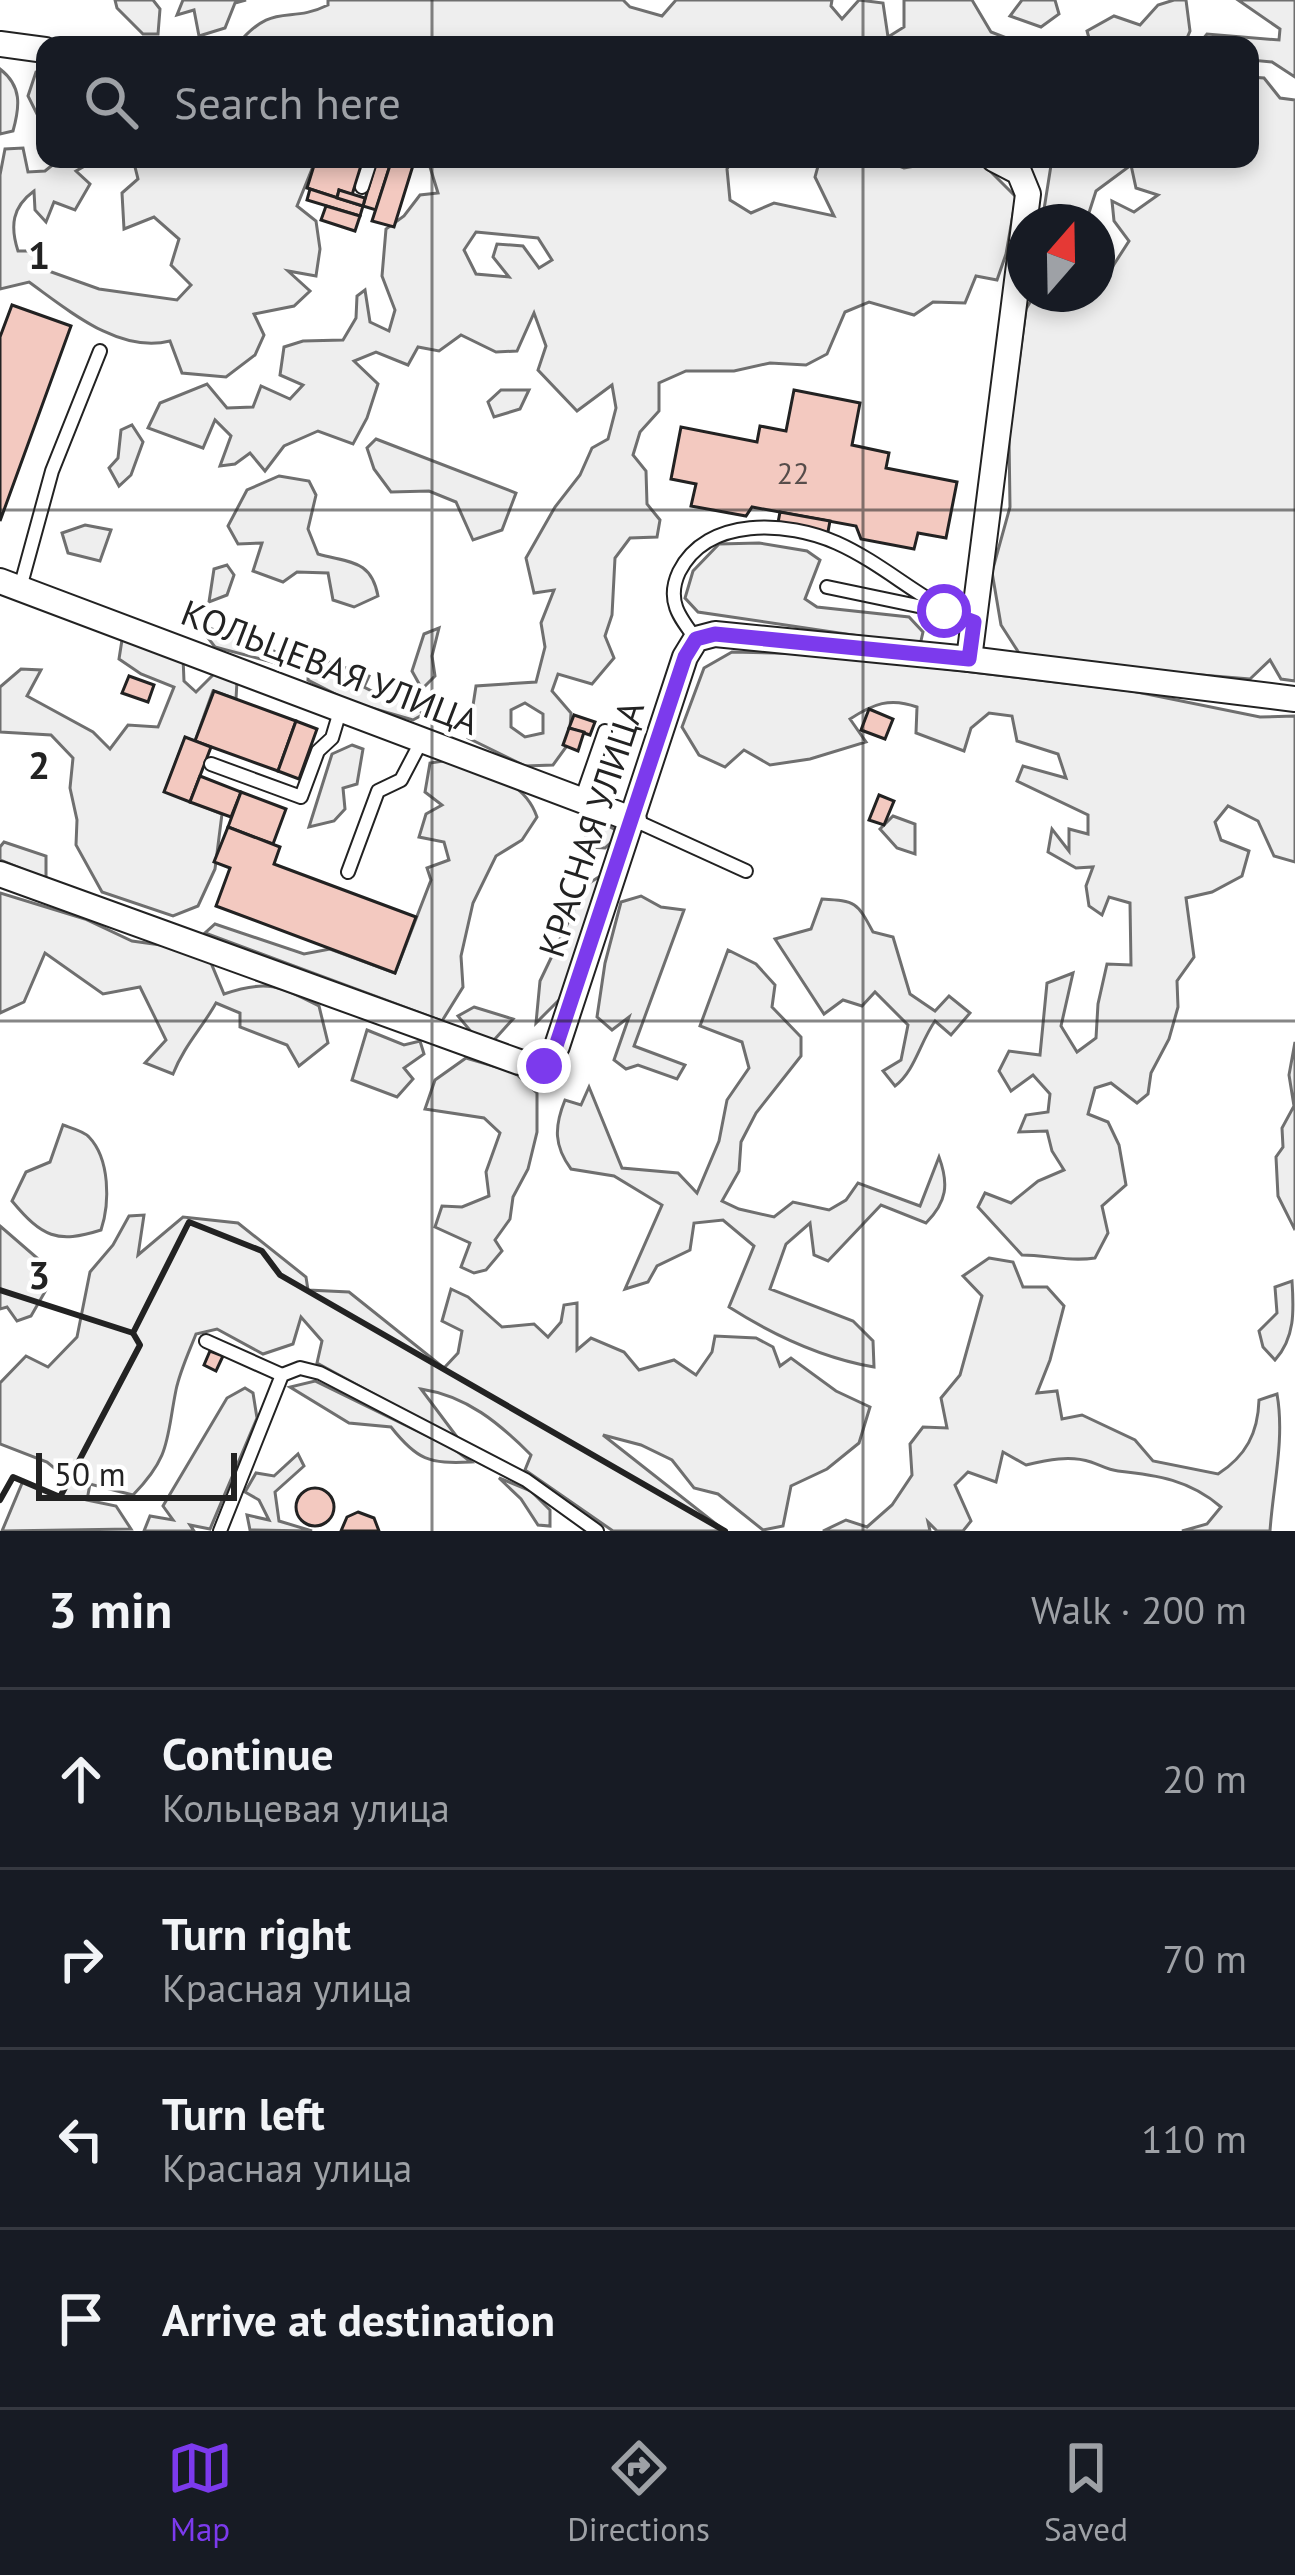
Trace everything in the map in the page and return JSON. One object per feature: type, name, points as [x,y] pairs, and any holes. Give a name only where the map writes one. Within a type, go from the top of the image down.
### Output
[{"type":"street","points":[[0,44],[36,49]]},
{"type":"street","points":[[969,659],[1028,194],[1019,172],[1011,168]]},
{"type":"street","name":"КОЛЬЦЕВАЯ УЛИЦА","points":[[10,584],[634,820]]},
{"type":"street","points":[[696,639],[715,634],[969,659],[1295,699]]},
{"type":"street","name":"КРАСНАЯ УЛИЦА","points":[[0,874],[518,1062],[544,1066],[556,1046],[685,657],[696,639]]},
{"type":"lane","points":[[362,187],[368,168]]},
{"type":"lane","points":[[10,584],[100,351]]},
{"type":"lane","points":[[696,639],[676,613],[673,592],[680,571],[695,550],[739,528],[768,528],[833,541],[944,611]]},
{"type":"lane","points":[[827,587],[944,611],[974,622]]},
{"type":"lane","points":[[211,764],[301,797],[318,751],[332,738],[341,708]]},
{"type":"lane","points":[[581,800],[605,731]]},
{"type":"lane","points":[[348,872],[378,791],[401,780],[422,740]]},
{"type":"lane","points":[[634,820],[746,871]]},
{"type":"lane","points":[[206,1341],[282,1375],[300,1368],[320,1373],[526,1480],[597,1531]]},
{"type":"lane","points":[[220,1531],[282,1375]]},
{"type":"shaded area","points":[[115,0],[153,0],[160,9],[158,34],[143,34]]},
{"type":"shaded area","points":[[183,0],[246,0],[235,3],[225,28],[199,36],[194,10],[177,15]]},
{"type":"shaded area","points":[[328,0],[623,0],[630,7],[662,16],[676,0],[832,0],[831,6],[842,19],[859,0],[883,3],[888,36],[245,36],[272,18],[328,5]]},
{"type":"shaded area","points":[[904,0],[972,0],[991,32],[1001,36],[890,36],[904,27]]},
{"type":"shaded area","points":[[1022,0],[1055,0],[1059,14],[1041,27],[1010,16]]},
{"type":"shaded area","points":[[1186,0],[1188,36],[1088,36],[1087,31],[1114,16],[1140,25],[1158,5]]},
{"type":"shaded area","points":[[1238,0],[1295,0],[1295,77],[1272,62],[1259,61],[1259,38],[1279,40],[1280,29]]},
{"type":"shaded area","points":[[0,69],[16,89],[18,105],[13,131],[0,134]]},
{"type":"shaded area","points":[[36,72],[36,112],[28,96]]},
{"type":"shaded area","points":[[1259,78],[1280,98],[1295,100],[1295,681],[1281,679],[1270,660],[1250,679],[1067,664],[1019,653],[1001,625],[992,572],[1010,507],[1009,437],[1026,312],[1115,312],[1115,263],[1129,241],[1115,222],[1112,201],[1134,212],[1158,195],[1136,188],[1132,168],[1259,168]]},
{"type":"shaded area","points":[[23,148],[28,172],[81,168],[76,171],[90,184],[75,210],[54,202],[46,222],[35,210],[34,191],[17,210],[18,251],[35,251],[43,269],[99,289],[177,300],[191,285],[171,265],[179,239],[154,217],[124,229],[122,193],[138,179],[135,168],[312,168],[297,206],[316,221],[320,249],[316,276],[288,271],[310,291],[294,306],[254,314],[264,335],[255,355],[226,377],[182,373],[170,341],[132,341],[113,335],[29,282],[0,289],[0,175],[5,149]]},
{"type":"shaded area","points":[[430,168],[728,168],[730,200],[751,213],[774,203],[834,216],[815,177],[818,168],[987,168],[1016,197],[1015,204],[1007,204],[1007,248],[997,280],[976,276],[965,303],[933,302],[914,315],[869,302],[845,312],[827,354],[806,365],[770,363],[734,371],[686,371],[659,383],[659,411],[640,432],[633,455],[646,471],[647,504],[660,520],[657,537],[630,538],[615,558],[612,615],[605,636],[614,658],[592,684],[558,674],[552,691],[571,713],[569,743],[553,765],[525,766],[468,738],[476,686],[536,682],[545,647],[541,623],[554,590],[534,593],[526,558],[580,475],[592,448],[608,439],[616,408],[612,385],[577,411],[538,370],[546,346],[534,313],[517,351],[496,352],[461,335],[439,351],[418,347],[408,365],[376,352],[354,361],[378,384],[353,444],[318,431],[284,446],[265,471],[250,453],[235,464],[220,466],[231,436],[215,420],[203,448],[148,428],[160,403],[207,384],[227,408],[253,407],[261,386],[290,399],[303,385],[280,375],[284,347],[303,341],[343,340],[356,318],[357,296],[365,290],[370,322],[389,331],[395,310],[382,276],[386,229],[420,195],[438,193]],"holes":[[[476,232],[538,238],[552,260],[539,268],[523,246],[497,244],[493,257],[509,277],[476,274],[464,250]],[[525,703],[543,714],[543,733],[525,737],[511,727],[511,710]]]},
{"type":"shaded area","points":[[1051,168],[1127,168],[1096,191],[1092,204],[1045,204]]},
{"type":"shaded area","points":[[501,390],[529,390],[520,409],[494,417],[488,402]]},
{"type":"shaded area","points":[[132,425],[143,442],[131,475],[119,486],[109,468],[118,458],[121,430]]},
{"type":"shaded area","points":[[376,439],[516,493],[502,530],[473,540],[456,502],[429,491],[391,492],[374,469],[367,448]]},
{"type":"shaded area","points":[[279,476],[309,481],[316,495],[308,529],[318,554],[364,569],[378,596],[354,607],[333,600],[328,573],[297,572],[283,582],[253,571],[262,543],[238,544],[228,526],[247,490]]},
{"type":"shaded area","points":[[85,525],[111,530],[100,561],[68,553],[62,533]]},
{"type":"shaded area","points":[[759,543],[807,551],[820,560],[805,599],[817,607],[909,617],[923,632],[920,645],[698,612],[685,598],[693,571],[719,544]]},
{"type":"shaded area","points":[[227,565],[234,575],[227,595],[209,602],[214,569]]},
{"type":"shaded area","points":[[198,625],[222,632],[233,628],[279,654],[287,666],[215,647]]},
{"type":"shaded area","points":[[439,628],[432,656],[435,676],[422,689],[412,671],[424,634]]},
{"type":"shaded area","points":[[122,640],[183,657],[184,681],[196,692],[216,672],[237,681],[236,699],[213,691],[195,741],[185,738],[165,791],[222,814],[215,869],[198,906],[173,916],[102,892],[76,845],[77,820],[70,788],[73,758],[51,735],[0,732],[0,687],[21,669],[41,670],[27,696],[93,732],[110,749],[128,725],[158,727],[174,687],[119,659]]},
{"type":"shaded area","points":[[732,652],[821,654],[1132,691],[1260,717],[1295,716],[1295,862],[1274,856],[1258,821],[1228,806],[1215,822],[1221,840],[1249,851],[1242,876],[1212,892],[1186,898],[1194,957],[1177,981],[1178,1007],[1169,1039],[1151,1073],[1148,1094],[1137,1103],[1111,1083],[1095,1088],[1088,1114],[1108,1122],[1119,1145],[1126,1185],[1102,1206],[1108,1233],[1095,1258],[1022,1255],[978,1207],[985,1193],[1011,1203],[1038,1181],[1064,1170],[1047,1131],[1019,1132],[1026,1115],[1048,1112],[1050,1094],[1033,1075],[1011,1091],[999,1071],[1009,1051],[1040,1055],[1047,983],[1073,973],[1061,1026],[1077,1052],[1096,1038],[1107,964],[1131,965],[1130,903],[1109,897],[1102,915],[1089,906],[1086,886],[1093,867],[1076,868],[1048,852],[1052,829],[1069,851],[1069,829],[1088,834],[1088,815],[1017,781],[1023,766],[1066,778],[1058,754],[1017,741],[1012,716],[989,713],[971,728],[964,751],[916,733],[917,707],[890,702],[850,719],[866,742],[770,765],[744,750],[725,767],[699,755],[682,727],[704,668]]},
{"type":"shaded area","points":[[309,655],[369,676],[364,687],[387,699],[411,696],[422,715],[413,720],[351,702],[308,680]]},
{"type":"shaded area","points":[[352,745],[363,749],[357,784],[343,788],[345,809],[334,821],[309,827],[332,754]]},
{"type":"shaded area","points":[[450,760],[513,786],[537,817],[522,840],[496,856],[473,903],[461,956],[463,987],[442,1021],[205,933],[215,924],[304,954],[330,949],[395,973],[431,880],[427,868],[449,860],[444,842],[419,837],[426,814],[442,805],[425,792],[430,763]]},
{"type":"shaded area","points":[[893,816],[915,824],[915,854],[897,848],[880,829]]},
{"type":"shaded area","points":[[594,818],[621,833],[605,848],[589,847],[583,827]]},
{"type":"shaded area","points":[[4,842],[46,856],[46,879],[0,860]]},
{"type":"shaded area","points":[[605,873],[561,998],[536,1023],[540,981],[586,885]]},
{"type":"shaded area","points":[[0,893],[85,919],[132,941],[168,946],[211,963],[224,994],[263,986],[294,994],[319,1006],[328,1043],[299,1066],[287,1045],[240,1027],[240,1013],[216,1003],[173,1074],[145,1063],[166,1040],[140,987],[103,994],[45,953],[24,1002],[0,1013]]},
{"type":"shaded area","points":[[641,896],[661,907],[684,910],[634,1046],[685,1065],[677,1079],[638,1065],[626,1069],[614,1060],[629,1017],[612,1030],[597,1017],[621,902]]},
{"type":"shaded area","points":[[822,899],[854,905],[873,932],[893,937],[910,994],[935,1011],[949,996],[970,1013],[951,1035],[935,1021],[908,1072],[895,1086],[883,1071],[901,1060],[908,1025],[875,992],[862,1006],[843,1000],[824,1014],[775,939],[811,929]]},
{"type":"shaded area","points":[[728,950],[756,964],[775,985],[772,1007],[801,1037],[801,1056],[756,1113],[741,1142],[739,1171],[722,1201],[774,1217],[793,1202],[829,1210],[846,1200],[858,1183],[920,1206],[939,1157],[944,1192],[926,1223],[881,1205],[828,1261],[814,1255],[810,1223],[786,1244],[770,1289],[853,1321],[873,1341],[874,1367],[798,1344],[729,1307],[754,1246],[723,1220],[694,1223],[690,1250],[657,1266],[648,1282],[625,1289],[662,1205],[614,1176],[571,1169],[561,1152],[558,1128],[565,1100],[581,1105],[589,1087],[622,1168],[678,1173],[697,1193],[719,1141],[727,1100],[749,1068],[742,1042],[700,1026]]},
{"type":"shaded area","points":[[474,1007],[513,1019],[494,1040],[473,1034],[458,1016]]},
{"type":"shaded area","points":[[367,1030],[404,1045],[420,1041],[424,1054],[404,1068],[413,1079],[397,1097],[352,1080]]},
{"type":"shaded area","points":[[1295,1042],[1294,1228],[1278,1196],[1276,1157],[1283,1147],[1282,1128],[1294,1106],[1289,1075]]},
{"type":"shaded area","points":[[466,1058],[514,1072],[537,1093],[537,1132],[528,1169],[513,1197],[510,1219],[495,1240],[502,1251],[486,1270],[474,1273],[461,1267],[470,1243],[435,1227],[442,1206],[462,1207],[489,1196],[486,1172],[500,1133],[484,1118],[425,1109],[435,1080]]},
{"type":"shaded area","points":[[63,1125],[89,1137],[101,1157],[106,1207],[101,1230],[73,1236],[51,1234],[32,1223],[12,1201],[26,1172],[50,1162]]},
{"type":"shaded area","points":[[144,1215],[138,1255],[183,1217],[238,1223],[306,1277],[308,1290],[349,1292],[444,1368],[458,1353],[462,1331],[442,1321],[451,1289],[468,1297],[502,1327],[534,1324],[548,1337],[561,1322],[564,1305],[577,1303],[577,1350],[591,1338],[624,1352],[639,1370],[674,1360],[696,1375],[712,1352],[715,1336],[756,1338],[773,1347],[780,1366],[791,1358],[836,1391],[870,1407],[859,1443],[827,1469],[791,1486],[783,1526],[763,1530],[718,1494],[694,1488],[672,1460],[603,1435],[725,1531],[613,1531],[525,1470],[531,1455],[468,1405],[421,1389],[460,1441],[317,1363],[322,1341],[301,1317],[293,1344],[263,1354],[217,1329],[196,1334],[178,1383],[165,1447],[133,1495],[90,1484],[87,1500],[116,1506],[131,1529],[2,1531],[23,1481],[59,1496],[69,1480],[47,1462],[0,1444],[0,1383],[26,1356],[48,1367],[77,1337],[90,1272],[129,1216]]},
{"type":"shaded area","points":[[0,1226],[44,1264],[46,1290],[31,1316],[17,1321],[7,1307],[0,1309]]},
{"type":"shaded area","points":[[989,1258],[1013,1262],[1023,1287],[1047,1287],[1064,1306],[1037,1393],[1057,1391],[1062,1419],[1082,1415],[1135,1440],[1153,1461],[1218,1474],[1249,1443],[1259,1400],[1277,1394],[1279,1445],[1270,1531],[1182,1531],[1207,1524],[1221,1507],[1185,1485],[1160,1477],[1075,1459],[1026,1465],[1003,1452],[996,1482],[968,1472],[955,1485],[971,1521],[963,1531],[937,1531],[928,1522],[930,1531],[823,1531],[846,1520],[867,1527],[892,1505],[912,1475],[910,1444],[923,1427],[947,1428],[941,1398],[960,1375],[982,1296],[963,1276]]},
{"type":"shaded area","points":[[1292,1281],[1290,1333],[1275,1360],[1263,1347],[1259,1331],[1277,1313],[1275,1287]]},
{"type":"shaded area","points":[[315,1381],[454,1449],[471,1462],[425,1458],[391,1427],[349,1423],[290,1387]]},
{"type":"shaded area","points":[[245,1388],[253,1393],[257,1418],[210,1529],[190,1525],[194,1531],[144,1531],[150,1516],[173,1520],[163,1506],[227,1398]]},
{"type":"shaded area","points":[[298,1454],[304,1466],[275,1492],[279,1521],[312,1531],[250,1530],[247,1515],[269,1520],[259,1500],[245,1492],[256,1473],[274,1476]]},
{"type":"shaded area","points":[[499,1478],[531,1491],[550,1510],[550,1526],[538,1525]]},
{"type":"building","points":[[313,168],[360,168],[352,195],[339,190],[337,198],[307,188]]},
{"type":"building","points":[[374,168],[389,168],[376,210],[363,206]]},
{"type":"building","points":[[389,168],[412,168],[394,227],[372,221]]},
{"type":"building","points":[[310,189],[363,206],[360,216],[307,200]]},
{"type":"building","points":[[339,190],[365,198],[363,206],[337,198]]},
{"type":"building","points":[[326,206],[360,216],[355,231],[321,220]]},
{"type":"building","points":[[12,305],[71,326],[0,521],[0,337]]},
{"type":"building","points":[[794,390],[860,403],[852,445],[889,453],[886,468],[957,482],[946,538],[918,533],[914,549],[861,539],[856,526],[752,507],[746,516],[691,506],[696,484],[671,479],[681,427],[757,442],[760,426],[786,431]]},
{"type":"building","points":[[780,512],[830,521],[827,537],[777,528]]},
{"type":"building","points":[[129,676],[154,685],[148,702],[122,693]]},
{"type":"building","points":[[214,691],[296,721],[278,771],[195,741]]},
{"type":"building","points":[[869,709],[893,719],[885,739],[861,730]]},
{"type":"building","points":[[574,715],[595,722],[590,735],[569,728]]},
{"type":"building","points":[[296,721],[317,729],[299,779],[278,771]]},
{"type":"building","points":[[569,728],[584,732],[578,751],[563,745]]},
{"type":"building","points":[[185,737],[211,747],[190,802],[164,792]]},
{"type":"building","points":[[200,776],[241,792],[231,817],[190,802]]},
{"type":"building","points":[[241,792],[286,809],[273,844],[228,827]]},
{"type":"building","points":[[879,795],[894,801],[884,825],[869,820]]},
{"type":"building","points":[[228,827],[280,847],[274,864],[416,917],[395,973],[216,906],[230,868],[214,862]]},
{"type":"building","points":[[210,1351],[223,1356],[216,1371],[204,1365]]},
{"type":"building","points":[[315,1488],[328,1494],[334,1507],[328,1520],[315,1526],[302,1520],[296,1507],[302,1494]]},
{"type":"building","points":[[358,1512],[374,1518],[379,1531],[341,1531],[347,1517]]},
{"type":"wall","points":[[0,1500],[13,1477],[60,1497],[140,1345],[133,1333],[189,1222],[262,1251],[280,1275],[725,1531]]},
{"type":"wall","points":[[0,1290],[133,1333]]},
{"type":"route","points":[[544,1066],[556,1046],[685,657],[696,639],[715,634],[969,659],[974,622],[944,611]]}]
